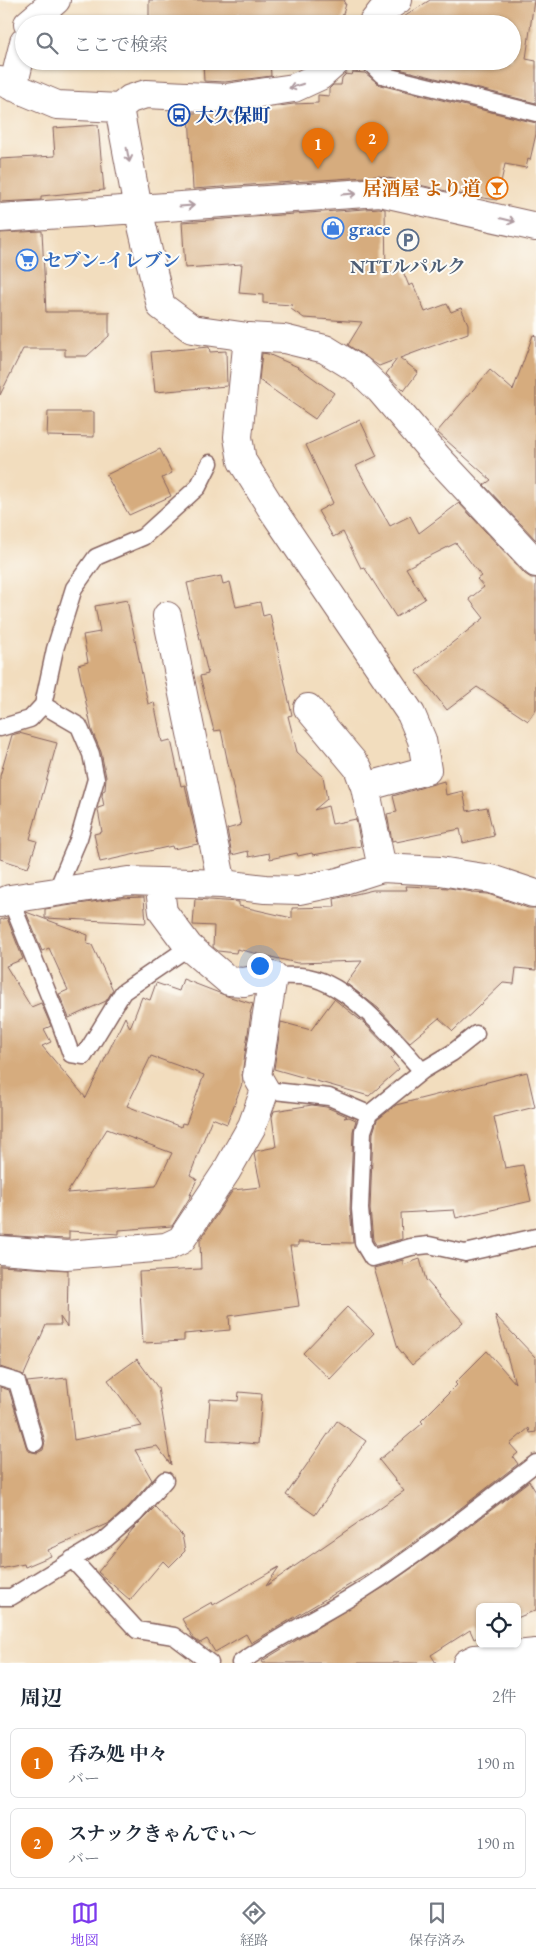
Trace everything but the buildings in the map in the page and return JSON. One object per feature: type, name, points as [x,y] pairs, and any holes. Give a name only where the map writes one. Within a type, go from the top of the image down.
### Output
[{"type":"street","points":[[38,15],[56,0]]},
{"type":"street","points":[[379,15],[398,0]]},
{"type":"street","points":[[15,63],[6,84],[57,105],[118,108],[130,99],[146,94],[226,98],[294,88],[320,76],[327,70]]},
{"type":"street","points":[[118,108],[138,209],[161,306],[192,329],[248,337],[284,339],[325,349],[360,370],[380,390],[438,458],[536,563]]},
{"type":"street","points":[[0,218],[380,192],[536,227]]},
{"type":"street","points":[[248,337],[238,437],[242,461],[272,509],[392,684],[411,714],[422,740],[427,770],[365,787]]},
{"type":"street","points":[[167,616],[222,884]]},
{"type":"street","points":[[308,708],[358,768],[365,787],[382,868]]},
{"type":"street","points":[[5,901],[128,881],[222,884],[265,889],[300,890],[338,882],[382,868],[440,871],[491,879],[534,893]]},
{"type":"street","points":[[0,1250],[66,1255],[166,1247],[181,1240],[226,1172],[248,1134],[265,1090],[257,1076],[273,976],[244,982],[229,981],[189,947],[163,912],[159,882]]},
{"type":"street","points":[[467,1663],[474,1659],[536,1653]]},
{"type":"lane","points":[[376,70],[382,76],[536,113]]},
{"type":"lane","points":[[0,728],[30,719],[43,705],[55,649],[74,588],[96,557],[143,537],[198,487],[210,464]]},
{"type":"lane","points":[[43,705],[79,726],[91,754],[96,779],[79,838],[56,892]]},
{"type":"lane","points":[[5,901],[60,1023],[70,1054],[84,1056],[123,992],[189,947]]},
{"type":"lane","points":[[273,976],[292,975],[310,977],[328,984],[364,1010],[422,1071]]},
{"type":"lane","points":[[476,1034],[452,1054],[422,1071],[369,1114],[363,1131],[360,1209],[363,1243],[372,1258],[411,1247],[429,1245],[465,1253],[536,1237]]},
{"type":"lane","points":[[265,1090],[329,1096],[369,1114]]},
{"type":"lane","points":[[0,1377],[18,1382],[35,1443]]},
{"type":"lane","points":[[240,1663],[361,1590],[430,1543],[536,1463]]},
{"type":"lane","points":[[0,1597],[11,1597],[106,1539],[135,1514],[165,1480]]},
{"type":"lane","points":[[72,1559],[137,1630],[174,1636],[210,1663]]},
{"type":"place","name":"大久保町","points":[[179,115]]},
{"type":"place","name":"スナックきゃんでぃ〜","points":[[372,163]]},
{"type":"place","name":"呑み処 中々","points":[[318,169]]},
{"type":"place","name":"居酒屋 より道","points":[[497,188]]},
{"type":"place","name":"grace","points":[[333,228]]},
{"type":"place","name":"NTTルパルク","points":[[408,240]]},
{"type":"place","name":"セブン-イレブン","points":[[27,260]]}]
